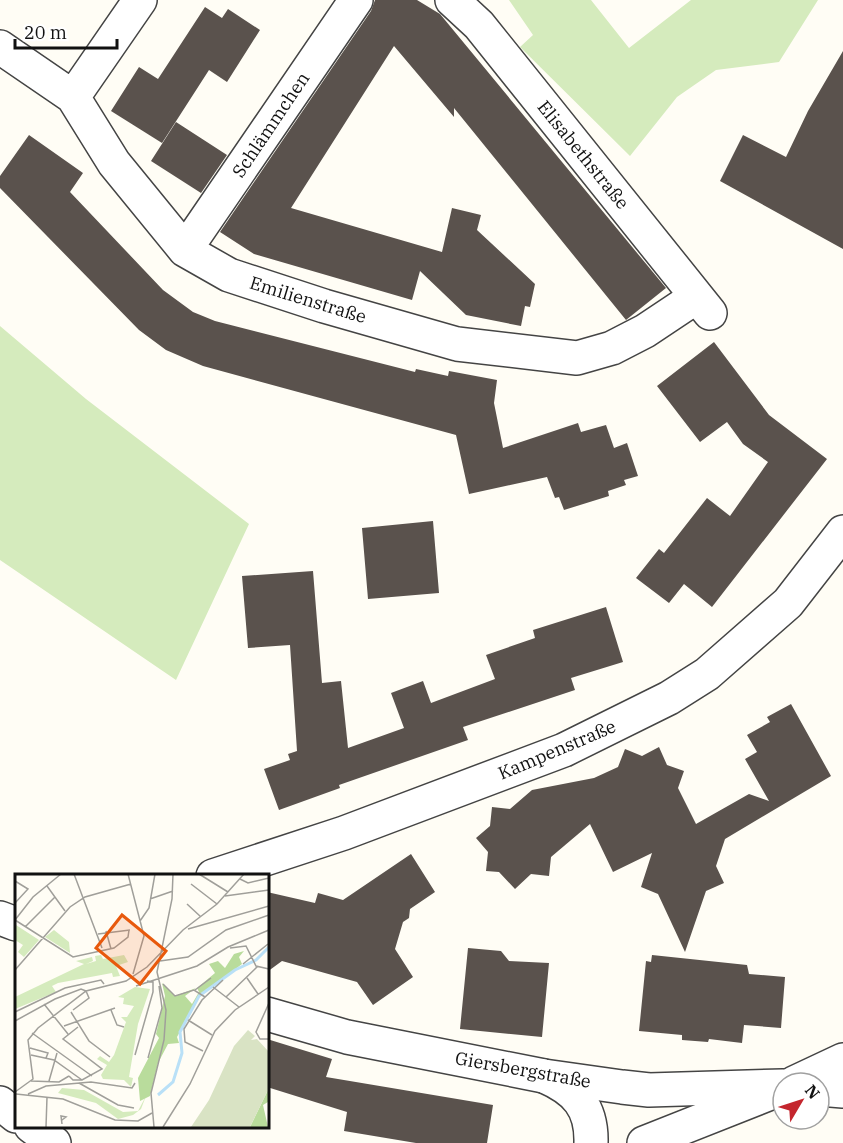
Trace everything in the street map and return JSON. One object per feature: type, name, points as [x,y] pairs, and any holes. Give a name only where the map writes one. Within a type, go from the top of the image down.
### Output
[{"type":"street","points":[[73,97],[140,0]]},
{"type":"street","name":"Schlämmchen","points":[[185,250],[356,0]]},
{"type":"street","name":"Elisabethstraße","points":[[452,0],[479,25],[703,305]]},
{"type":"street","name":"Emilienstraße","points":[[0,47],[73,97],[114,164],[185,250],[229,275],[324,306],[457,344],[535,355],[577,358],[612,348],[703,305]]},
{"type":"street","name":"Kampenstraße","points":[[219,874],[344,833],[564,750],[669,698],[707,674],[788,603],[843,532]]},
{"type":"street","points":[[0,916],[15,914]]},
{"type":"street","points":[[0,916],[15,924]]},
{"type":"street","name":"Giersbergstraße","points":[[268,1014],[347,1037],[544,1076],[649,1090],[771,1087]]},
{"type":"street","points":[[820,1071],[843,1060]]},
{"type":"street","points":[[544,1076],[566,1086],[582,1103],[591,1124],[591,1143]]},
{"type":"street","points":[[644,1143],[771,1092]]},
{"type":"street","points":[[0,1103],[15,1115]]},
{"type":"street","points":[[34,1128],[54,1143]]},
{"type":"green space","points":[[509,0],[591,0],[629,48],[691,0],[818,0],[779,62],[716,70],[677,97],[630,156],[520,47],[533,35]]},
{"type":"green space","points":[[0,326],[86,399],[249,524],[176,680],[0,560]]},
{"type":"building","points":[[375,0],[417,0],[440,14],[666,288],[626,320],[454,108],[454,117],[394,46],[291,208],[442,252],[452,208],[481,215],[477,230],[535,284],[530,307],[525,306],[521,326],[466,315],[420,271],[412,300],[254,254],[220,232],[371,11]]},
{"type":"building","points":[[205,7],[222,18],[228,9],[260,30],[227,82],[209,70],[162,143],[111,111],[139,67],[158,79]]},
{"type":"building","points":[[843,51],[843,249],[720,181],[743,135],[786,157],[808,111]]},
{"type":"building","points":[[176,122],[227,155],[201,193],[151,161]]},
{"type":"building","points":[[29,135],[83,173],[70,192],[163,290],[193,312],[215,321],[415,372],[416,369],[448,376],[449,371],[497,380],[494,403],[503,448],[578,423],[581,432],[606,425],[614,448],[627,443],[638,476],[624,480],[626,485],[608,491],[609,496],[564,510],[559,497],[555,498],[547,477],[469,494],[456,435],[203,366],[166,350],[139,330],[0,188],[0,176]]},
{"type":"building","points":[[714,342],[769,415],[827,459],[712,607],[684,584],[669,603],[636,578],[659,549],[664,553],[707,498],[730,516],[768,462],[743,444],[727,422],[700,442],[657,386]]},
{"type":"building","points":[[433,521],[439,593],[368,599],[362,528]]},
{"type":"building","points":[[313,571],[322,683],[341,681],[348,748],[404,728],[391,693],[423,681],[431,703],[495,679],[486,655],[535,638],[533,630],[606,607],[623,662],[571,678],[575,690],[463,727],[468,740],[339,785],[340,788],[279,810],[264,769],[290,760],[288,754],[297,751],[290,645],[248,648],[242,576]]},
{"type":"building","points":[[791,704],[831,776],[725,839],[716,866],[724,883],[706,891],[685,952],[658,894],[641,887],[652,853],[613,872],[590,824],[551,857],[549,876],[531,874],[515,889],[499,872],[486,871],[488,852],[476,838],[490,826],[492,807],[510,809],[532,790],[594,778],[618,767],[625,749],[642,756],[659,747],[667,765],[684,771],[678,788],[696,824],[749,794],[769,801],[745,759],[757,752],[747,735],[770,722],[767,717]]},
{"type":"building","points":[[411,854],[435,892],[410,909],[409,918],[403,922],[395,949],[413,977],[373,1005],[357,982],[282,961],[268,971],[268,892],[315,903],[318,893],[343,900]]},
{"type":"building","points":[[468,948],[501,951],[509,961],[549,963],[542,1037],[460,1029]]},
{"type":"building","points":[[652,955],[747,965],[749,974],[785,977],[781,1028],[744,1025],[742,1043],[709,1039],[708,1042],[682,1040],[682,1035],[639,1031],[646,961],[651,962]]},
{"type":"building","points":[[268,1039],[332,1059],[326,1077],[493,1105],[487,1143],[416,1143],[344,1131],[347,1112],[268,1087]]}]
